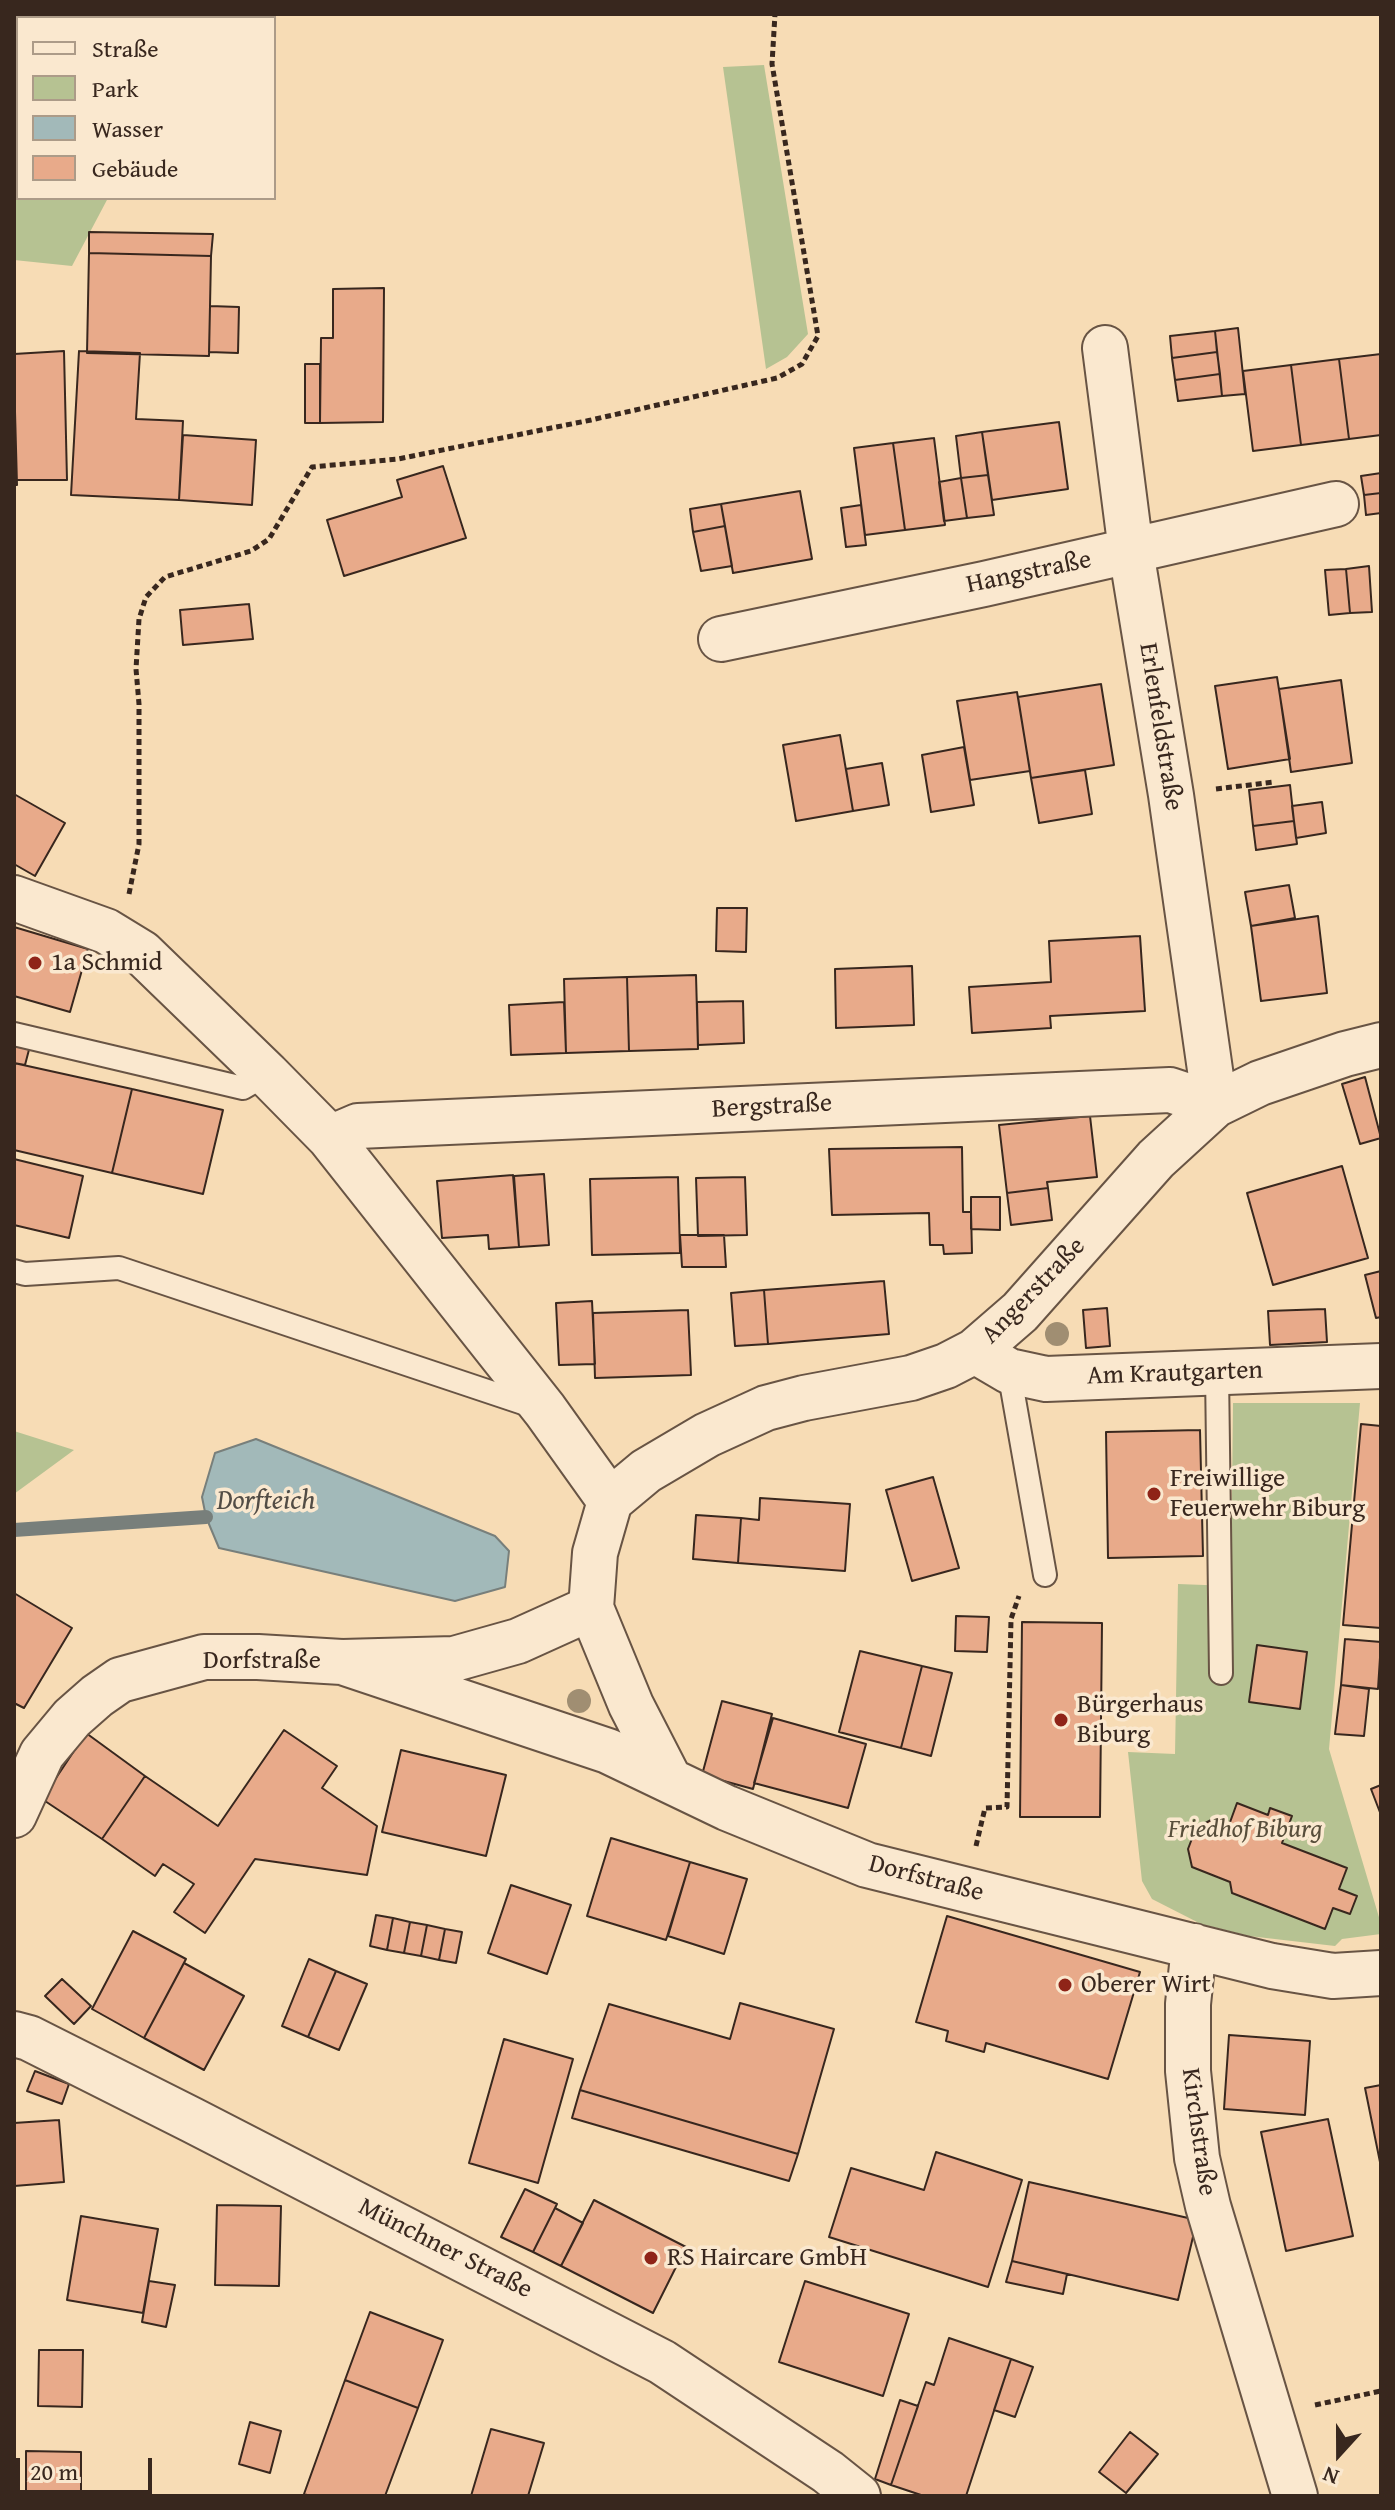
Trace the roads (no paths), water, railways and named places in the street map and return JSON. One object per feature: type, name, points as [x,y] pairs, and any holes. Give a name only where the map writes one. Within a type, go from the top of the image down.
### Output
[{"type":"street","name":"Erlenfeldstraße","points":[[1105,348],[1131,551],[1171,795],[1215,1105]]},
{"type":"street","name":"Hangstraße","points":[[721,639],[1336,504]]},
{"type":"street","points":[[14,898],[106,931],[142,953],[330,1138],[545,1410],[610,1501],[595,1553],[591,1608],[631,1705],[669,1779]]},
{"type":"street","name":"Angerstraße","points":[[610,1501],[646,1471],[707,1435],[766,1408],[911,1378],[946,1366],[992,1361],[1020,1312],[1156,1159],[1215,1105],[1260,1083],[1381,1045]]},
{"type":"street","name":"Bergstraße","points":[[330,1138],[358,1126],[1170,1090],[1215,1105]]},
{"type":"street","name":"Am Krautgarten","points":[[992,1361],[1046,1379],[1381,1366]]},
{"type":"street","name":"Dorfstraße","points":[[14,1815],[42,1754],[72,1718],[120,1680],[204,1657],[342,1662],[454,1659],[518,1641],[591,1608]]},
{"type":"street","name":"Dorfstraße","points":[[342,1662],[608,1751],[727,1808],[867,1865],[1194,1946]]},
{"type":"street","points":[[1194,1946],[1272,1966],[1333,1976],[1381,1973]]},
{"type":"street","name":"Kirchstraße","points":[[1194,1946],[1188,2004],[1188,2071],[1197,2158],[1212,2221],[1295,2496]]},
{"type":"street","name":"Münchner Straße","points":[[14,2034],[29,2038],[662,2362],[828,2472],[858,2496]]},
{"type":"lane","points":[[14,1034],[243,1088],[267,1074]]},
{"type":"lane","points":[[14,1271],[25,1274],[119,1268],[545,1410]]},
{"type":"lane","points":[[992,1361],[1045,1575]]},
{"type":"lane","points":[[1217,1372],[1221,1673]]},
{"type":"water","name":"Dorfteich","points":[[256,1439],[495,1536],[509,1551],[505,1587],[455,1601],[219,1548],[206,1517],[202,1497],[215,1453]]},
{"type":"waterway","points":[[14,1530],[206,1517]]},
{"type":"place","name":"1a Schmid","points":[[35,963]]},
{"type":"place","name":"Freiwillige Feuerwehr Biburg","points":[[1154,1494]]},
{"type":"place","name":"Bürgerhaus Biburg","points":[[1061,1720]]},
{"type":"place","name":"Oberer Wirt","points":[[1065,1985]]},
{"type":"place","name":"RS Haircare GmbH","points":[[651,2258]]},
{"type":"park label","name":"Friedhof Biburg","points":[[1245,1830]]}]
